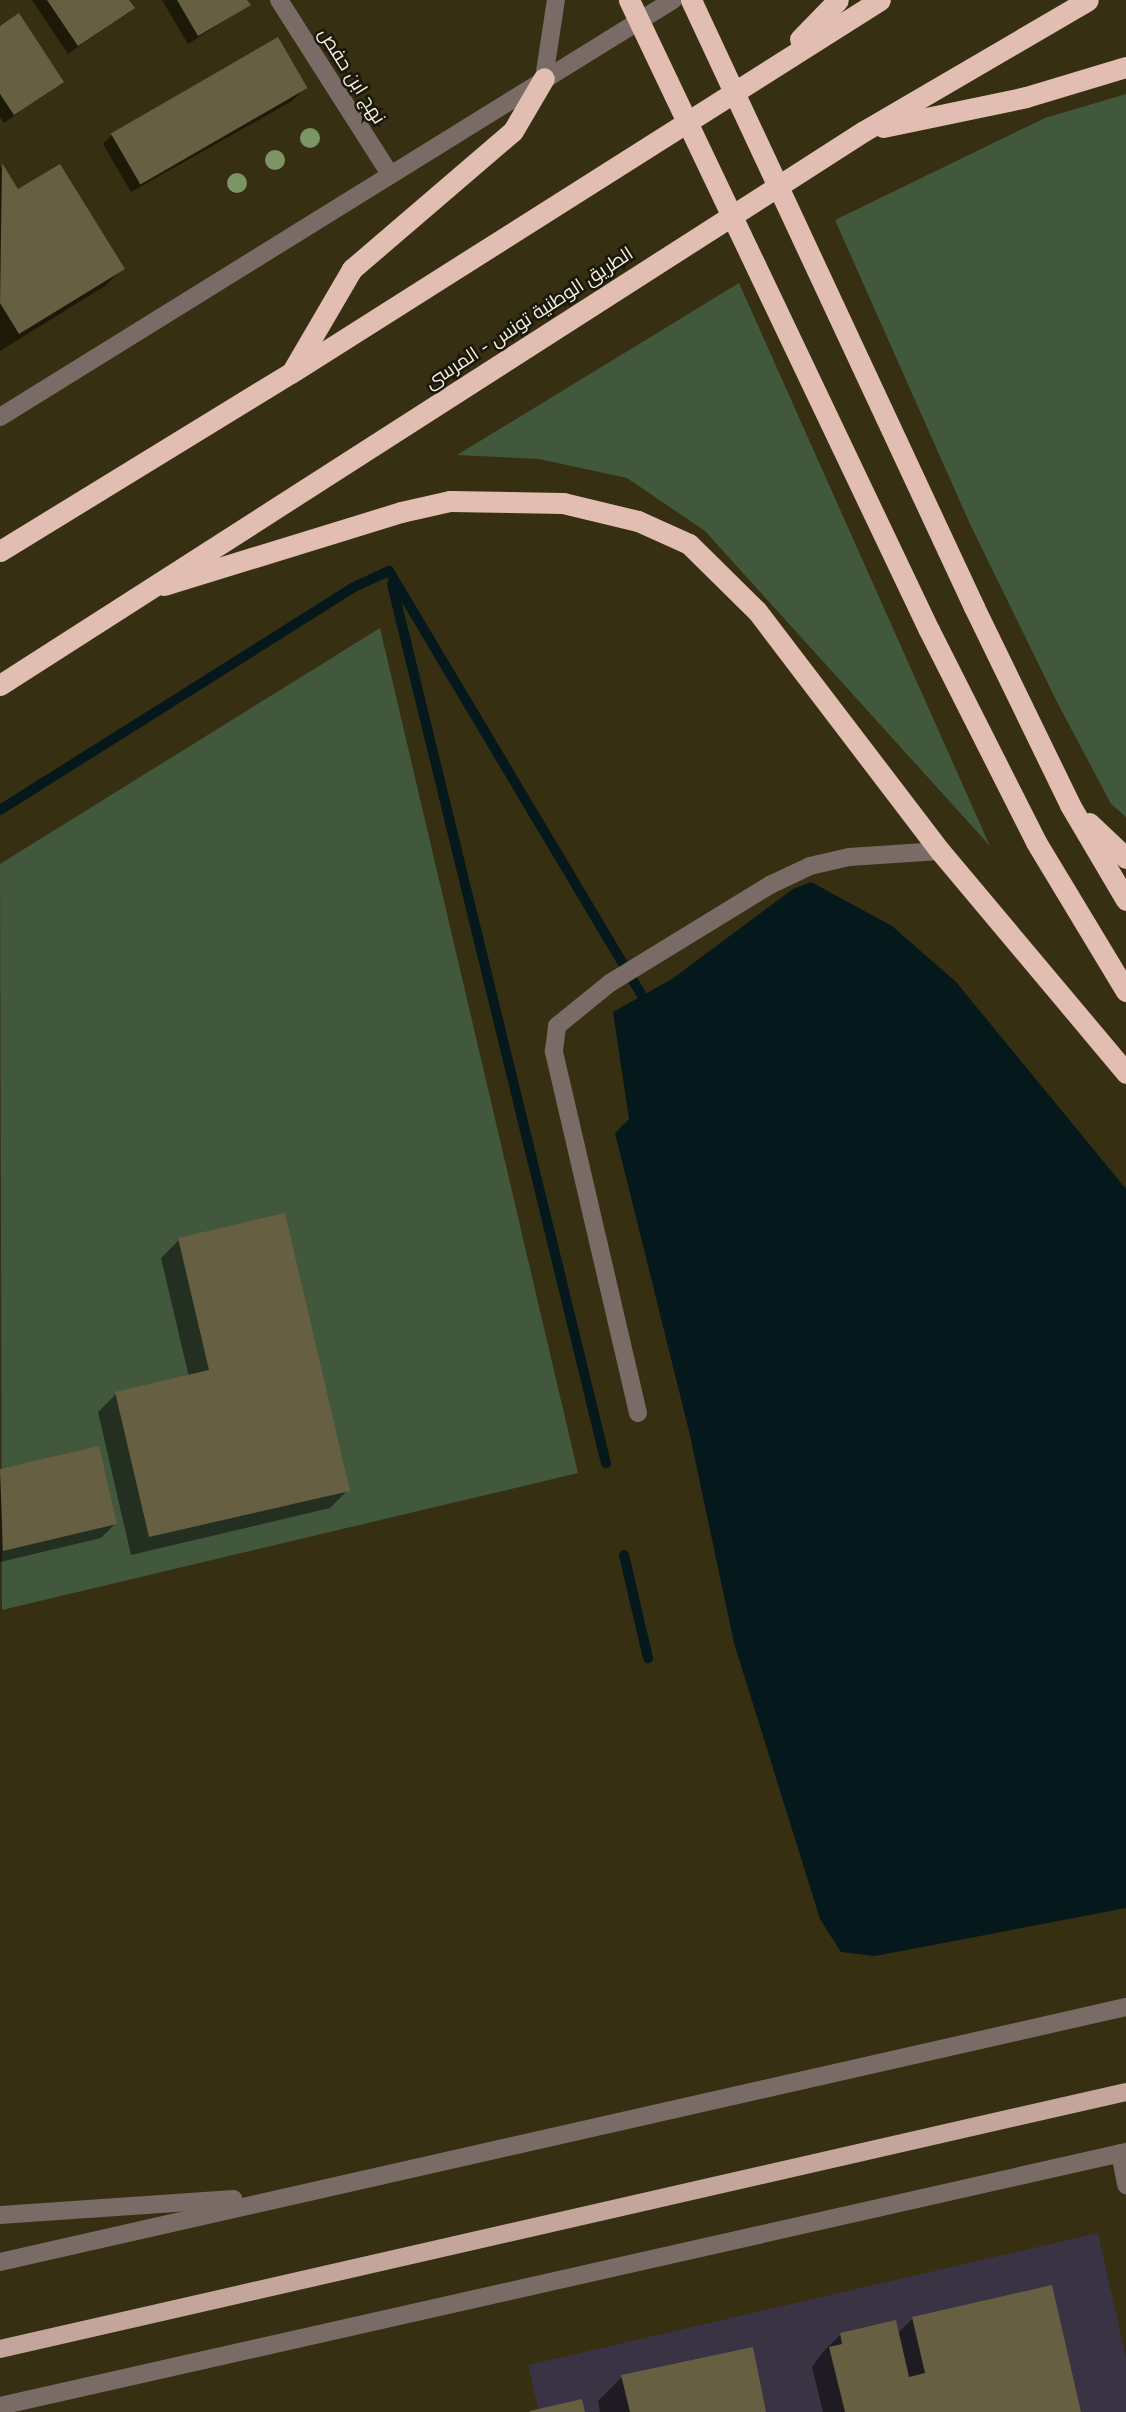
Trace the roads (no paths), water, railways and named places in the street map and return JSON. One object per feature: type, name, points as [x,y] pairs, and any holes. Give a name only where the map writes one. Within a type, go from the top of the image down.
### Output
[{"type":"highway","points":[[629,0],[929,630],[1036,842],[1126,991]]},
{"type":"highway","points":[[691,0],[974,607],[1070,805],[1126,900]]},
{"type":"highway","points":[[778,61],[838,0]]},
{"type":"highway","points":[[0,551],[291,373],[778,61],[880,0]]},
{"type":"highway","name":"الطريق الوطنية تونس - المرسى","points":[[0,685],[142,591],[864,131],[1088,0]]},
{"type":"highway","points":[[864,131],[1026,97],[1126,67]]},
{"type":"highway","points":[[291,373],[352,269],[513,131],[544,78]]},
{"type":"highway","points":[[142,591],[401,512],[450,502],[563,503],[638,521],[689,544],[757,611],[940,851],[1126,1073]]},
{"type":"highway","points":[[1070,805],[1126,858]]},
{"type":"main road","points":[[0,2349],[1126,2092]]},
{"type":"street","name":"نهج ابن حفص","points":[[279,0],[390,174]]},
{"type":"street","points":[[544,78],[556,0]]},
{"type":"street","points":[[0,417],[673,0]]},
{"type":"street","points":[[638,1413],[554,1051],[557,1026],[610,983],[770,885],[810,866],[849,857],[940,851]]},
{"type":"street","points":[[0,2262],[1126,2007]]},
{"type":"street","points":[[0,2406],[1123,2152],[1126,2185]]},
{"type":"street","points":[[0,2215],[285,2196]]},
{"type":"waterway","points":[[389,571],[647,1004]]},
{"type":"waterway","points":[[0,810],[352,588],[389,571]]},
{"type":"waterway","points":[[392,584],[606,1463]]},
{"type":"waterway","points":[[624,1555],[648,1658]]}]
